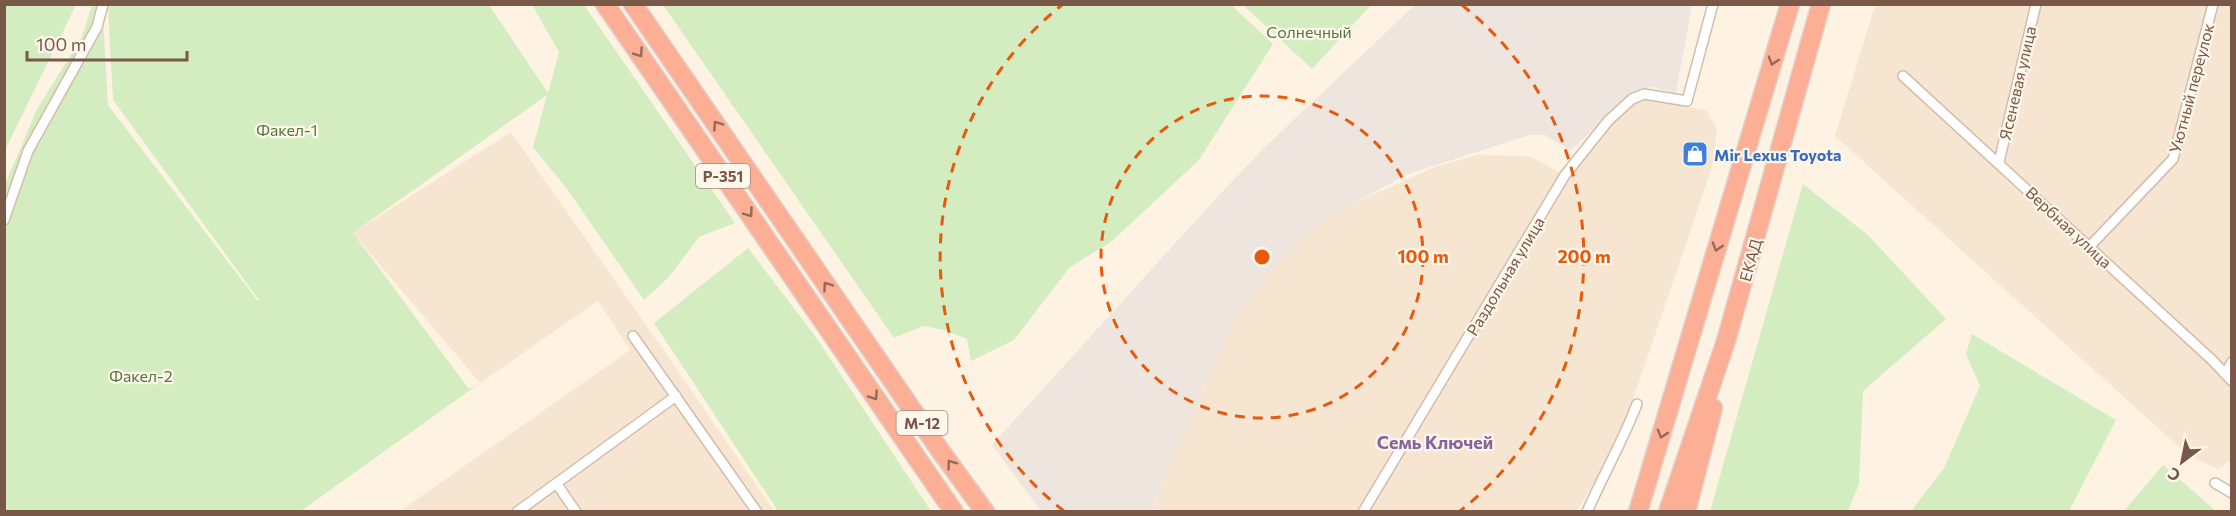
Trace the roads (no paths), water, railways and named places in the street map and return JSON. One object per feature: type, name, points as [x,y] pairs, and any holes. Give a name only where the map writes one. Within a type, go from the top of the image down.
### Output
[{"type":"highway","name":"Р-351","points":[[605,4],[841,347]]},
{"type":"highway","name":"Р-351","points":[[633,4],[860,334]]},
{"type":"highway","points":[[1637,512],[1790,4]]},
{"type":"highway","name":"ЕКАД","points":[[1668,512],[1726,341],[1821,4]]},
{"type":"highway","name":"М-12","points":[[860,334],[985,512]]},
{"type":"highway","points":[[1686,512],[1709,431],[1726,341]]},
{"type":"highway","name":"М-12","points":[[841,347],[954,512]]},
{"type":"street","points":[[4,220],[28,151],[97,27],[103,4]]},
{"type":"street","name":"Раздольная улица","points":[[1363,512],[1565,175],[1608,121],[1632,99],[1644,94],[1687,101],[1713,4]]},
{"type":"street","name":"Ясеневая улица","points":[[1999,162],[2036,4]]},
{"type":"street","name":"Уютный переулок","points":[[2090,246],[2173,159],[2213,4]]},
{"type":"street","name":"Вербная улица","points":[[1903,76],[2090,246],[2228,377]]},
{"type":"street","points":[[633,336],[757,512]]},
{"type":"street","points":[[2228,377],[2232,362]]},
{"type":"street","points":[[517,512],[676,396]]},
{"type":"street","points":[[1587,512],[1637,404]]},
{"type":"street","points":[[2215,483],[2232,493]]},
{"type":"street","points":[[557,484],[576,512]]},
{"type":"place","name":"Mir Lexus Toyota","points":[[1695,154]]},
{"type":"district","name":"Семь Ключей","points":[[1435,442]]},
{"type":"park label","name":"Солнечный","points":[[1309,31]]},
{"type":"park label","name":"Факел-1","points":[[287,129]]},
{"type":"park label","name":"Факел-2","points":[[141,375]]}]
